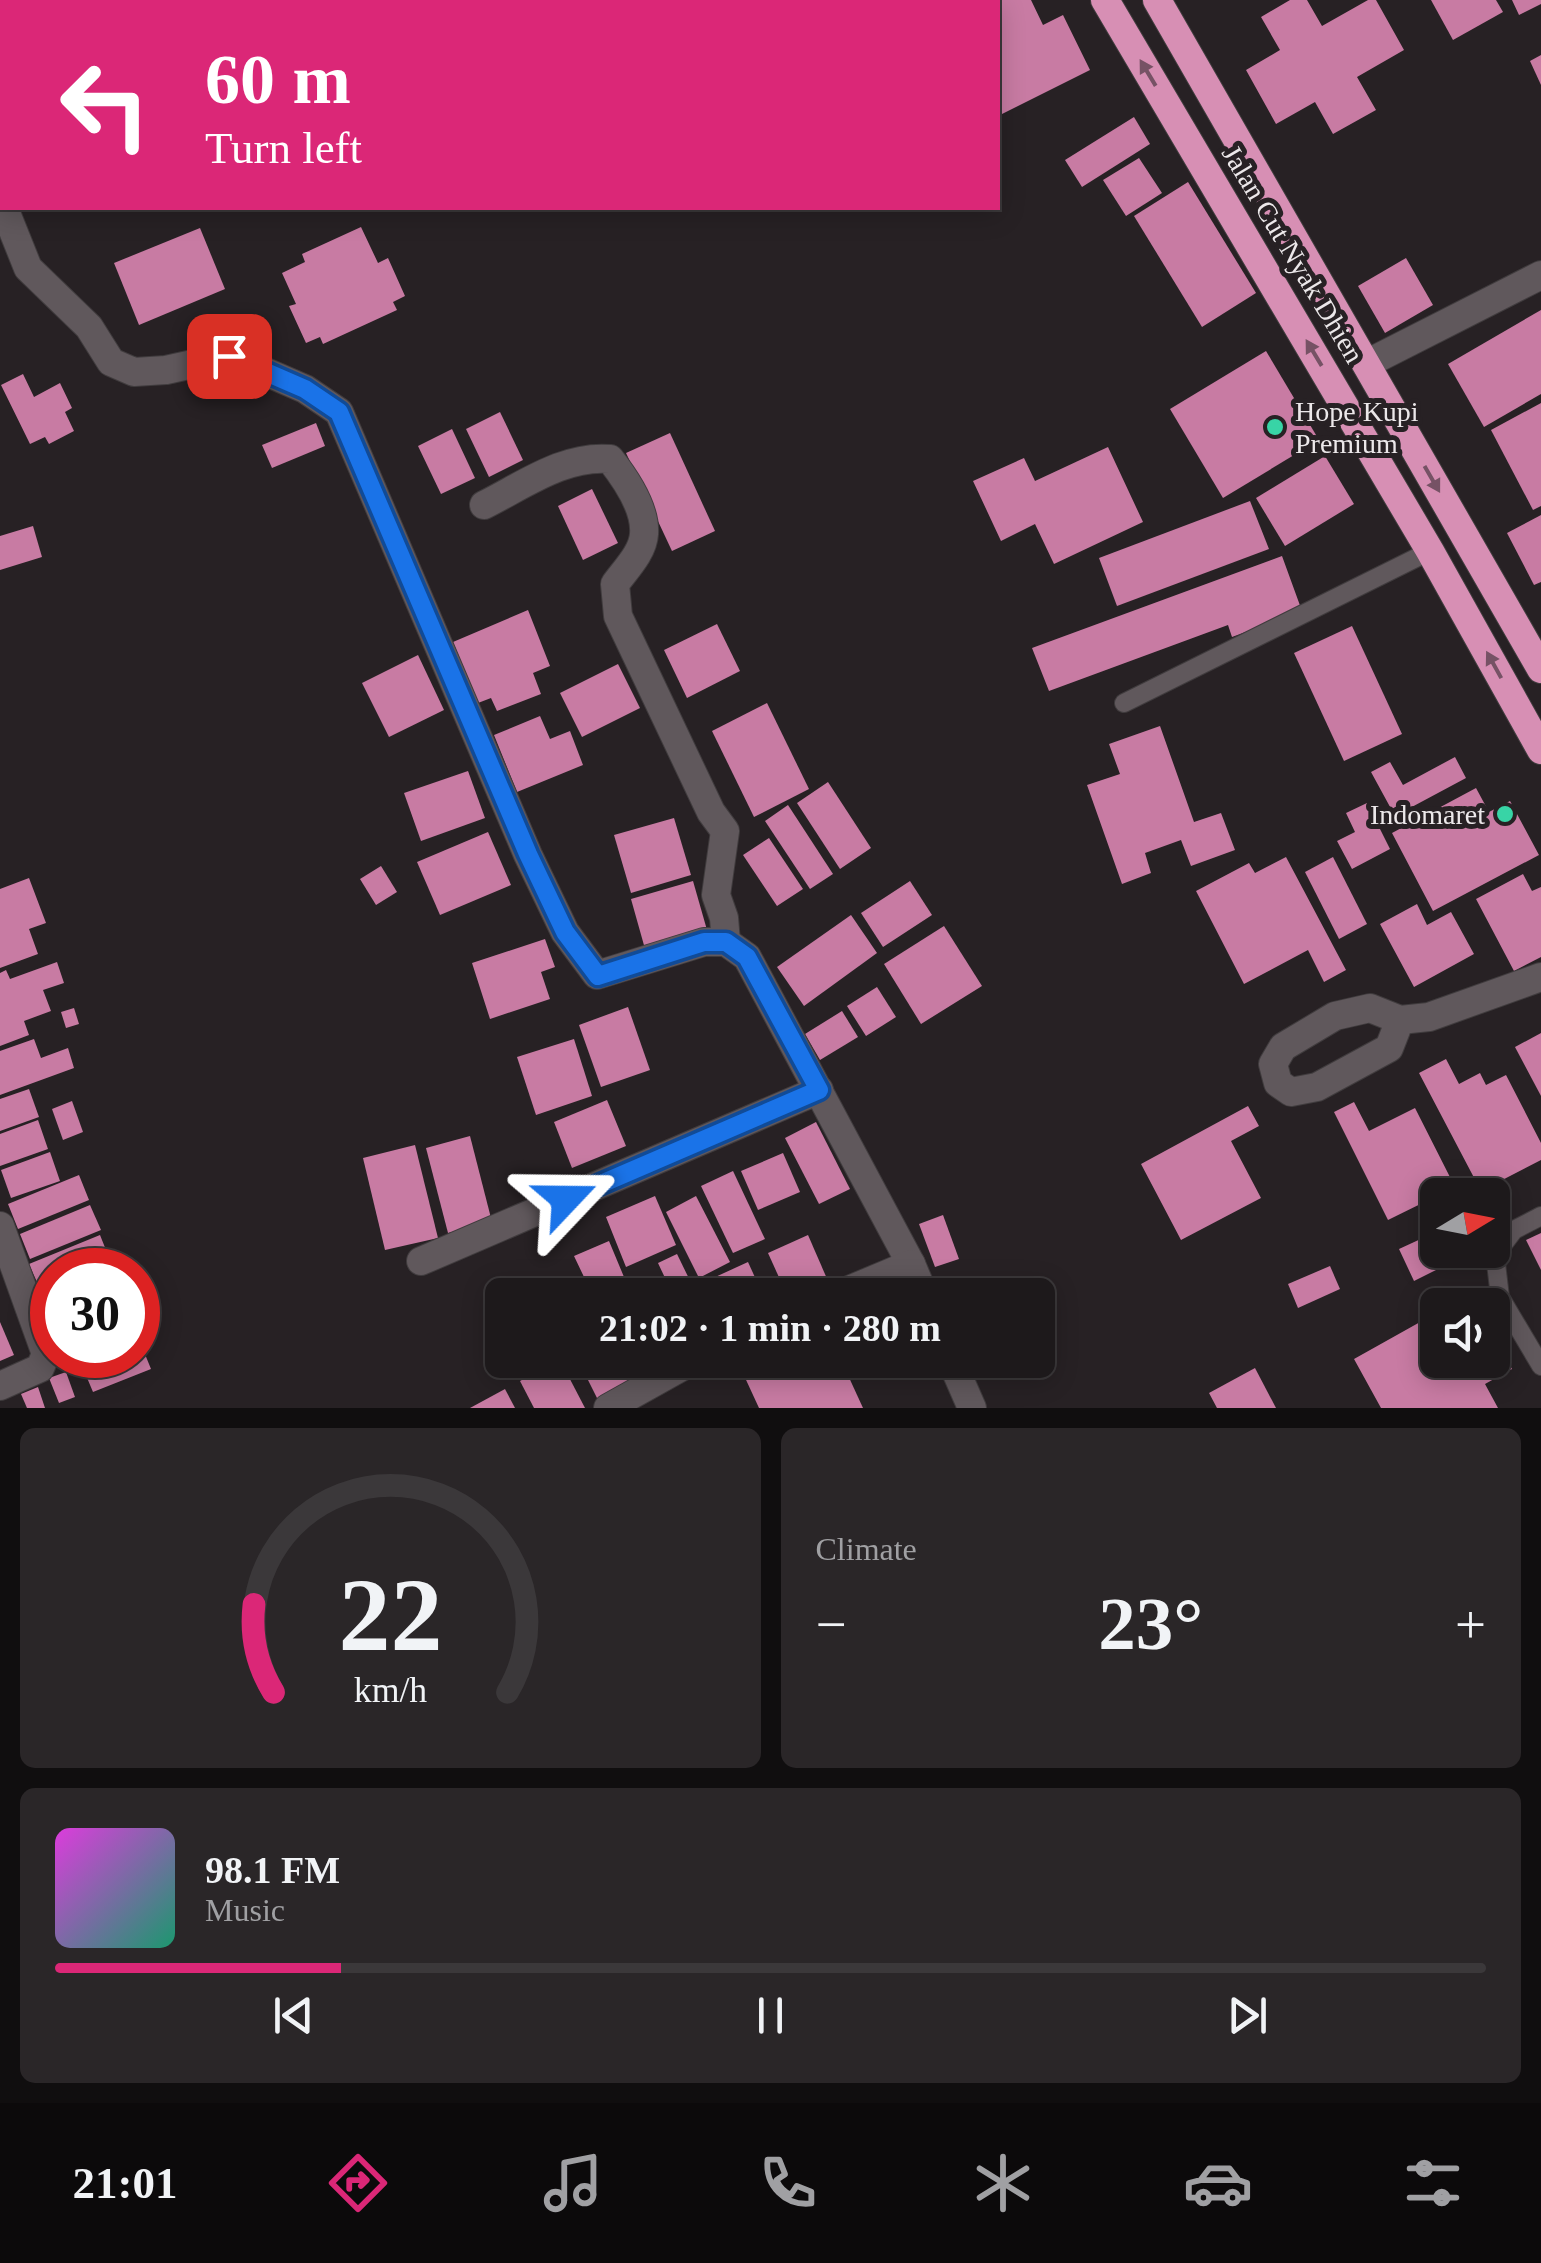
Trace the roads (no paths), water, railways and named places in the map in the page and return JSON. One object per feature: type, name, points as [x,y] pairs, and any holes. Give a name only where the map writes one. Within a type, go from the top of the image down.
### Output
[{"type":"highway","name":"Jalan Cut Nyak Dhien","points":[[1105,0],[1430,551],[1541,750]]},
{"type":"highway","name":"Jalan Cut Nyak Dhien","points":[[1157,0],[1541,669]]},
{"type":"street","points":[[5,210],[28,268],[89,327],[111,362],[134,372],[166,370],[229,356],[305,389],[339,412],[565,932],[598,976],[704,942],[726,942],[747,957],[917,1278]]},
{"type":"street","points":[[1366,364],[1541,275]]},
{"type":"street","points":[[484,505],[563,464],[595,458],[610,460],[631,484],[644,532],[638,554],[616,584],[618,616],[711,812],[724,831],[716,895],[724,918],[726,942]]},
{"type":"street","points":[[1400,1020],[1429,1017],[1541,978]]},
{"type":"street","points":[[421,1262],[819,1090]]},
{"type":"street","points":[[0,1226],[46,1354],[40,1368],[0,1386]]},
{"type":"street","points":[[878,1278],[912,1264]]},
{"type":"street","points":[[608,1408],[662,1378]]},
{"type":"street","points":[[959,1378],[972,1408]]},
{"type":"lane","points":[[1124,704],[1430,551]]},
{"type":"lane","points":[[1541,1216],[1514,1230],[1495,1255],[1500,1297],[1541,1366]]},
{"type":"place","name":"Hope Kupi Premium","points":[[1275,427]]},
{"type":"place","name":"Indomaret","points":[[1505,814]]}]
